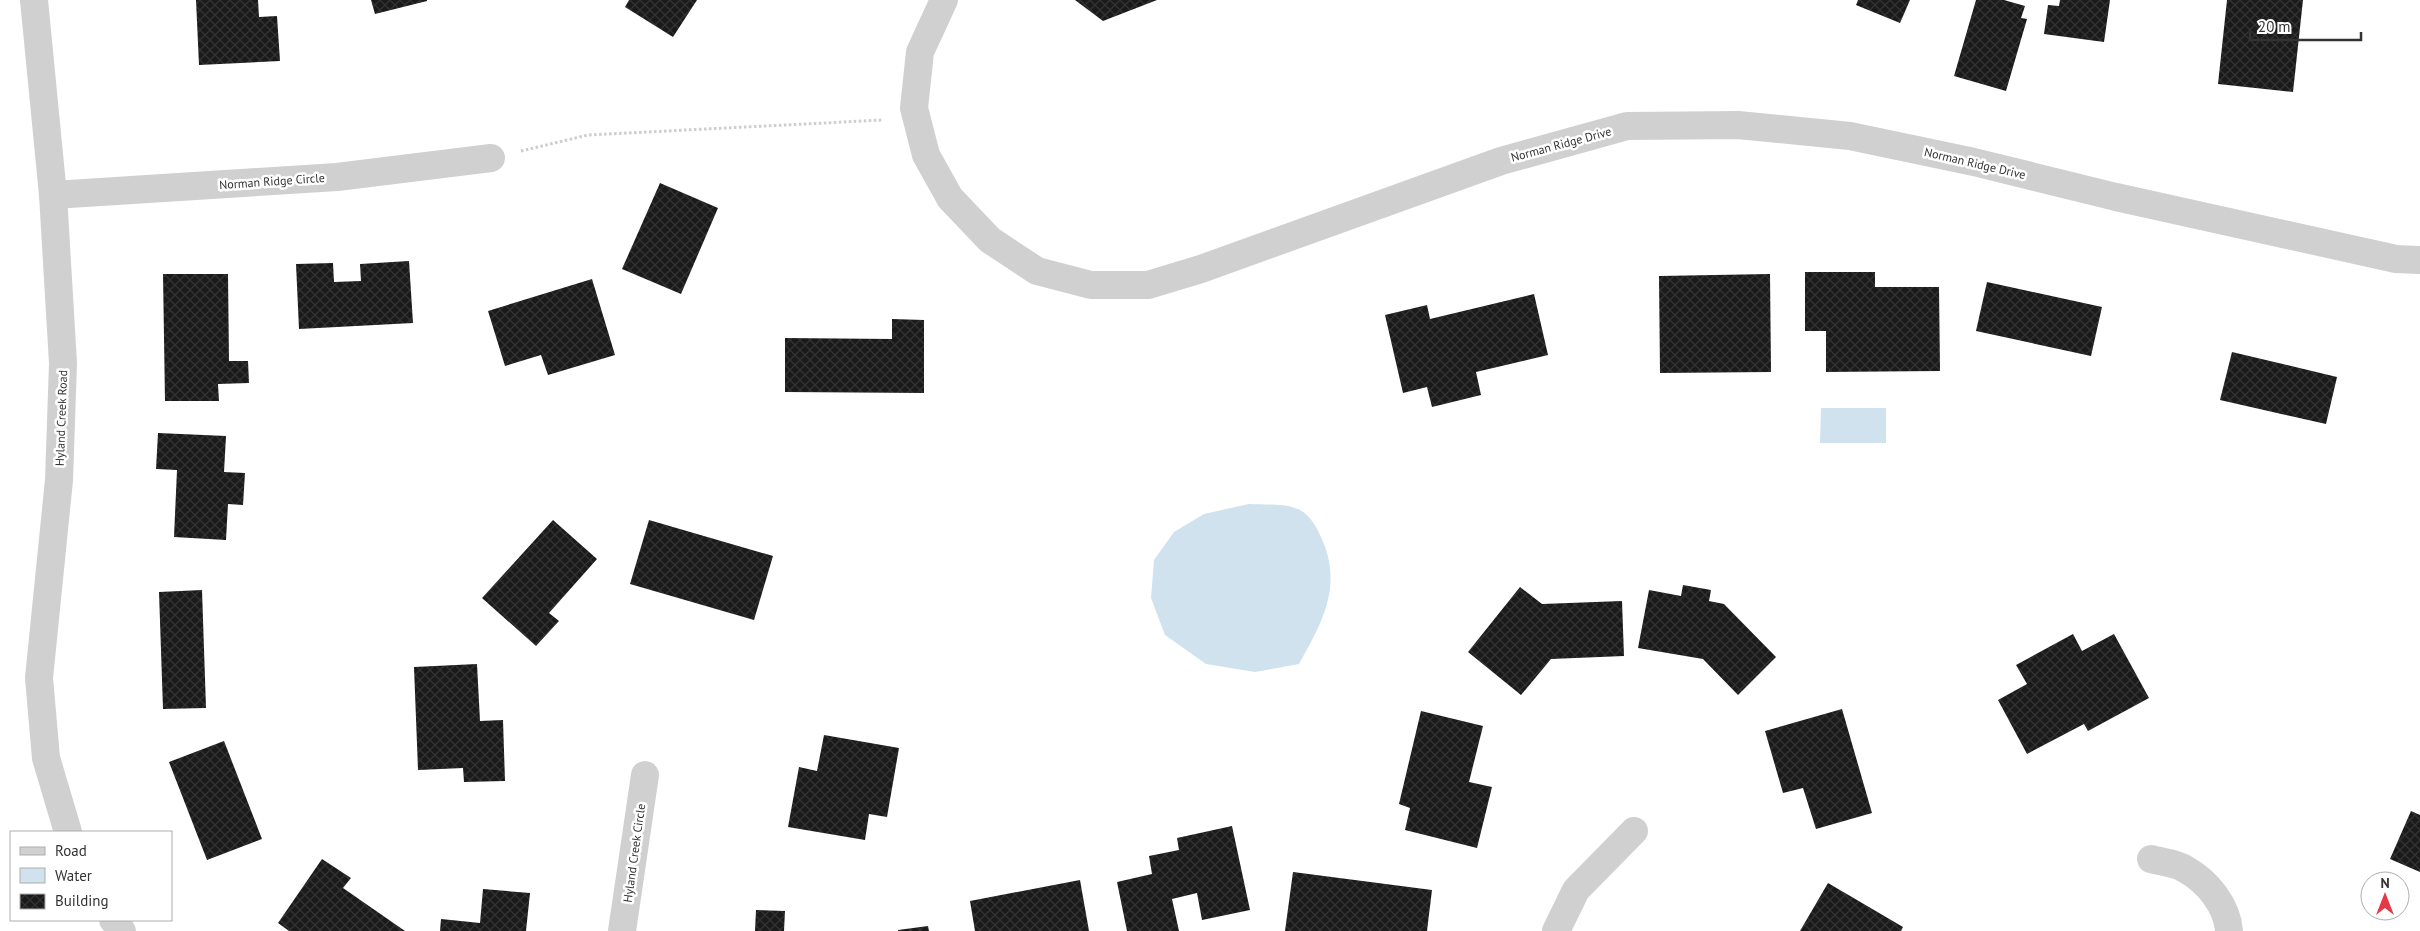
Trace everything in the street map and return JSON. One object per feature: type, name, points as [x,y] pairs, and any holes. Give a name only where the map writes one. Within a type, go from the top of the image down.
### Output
[{"type":"street","name":"Hyland Creek Road","points":[[34,0],[53,195],[62,382],[59,480],[39,678],[46,758],[68,831]]},
{"type":"street","name":"Norman Ridge Drive","points":[[944,0],[920,52],[914,108],[926,155],[950,198],[990,240],[1037,271],[1091,286],[1148,286],[1348,217],[1501,161],[1627,126],[1738,125],[1850,136],[1974,162],[2116,197],[2396,259],[2420,260]]},
{"type":"street","name":"Norman Ridge Circle","points":[[53,195],[337,177],[491,158]]},
{"type":"street","name":"Hyland Creek Circle","points":[[622,931],[646,775]]},
{"type":"street","points":[[1556,931],[1576,890],[1634,831]]},
{"type":"street","points":[[2151,859],[2184,868],[2211,889],[2228,920],[2229,931]]},
{"type":"path","points":[[491,158],[588,136],[890,119],[914,108]]},
{"type":"water","points":[[1821,408],[1886,408],[1886,443],[1820,443]]},
{"type":"water","points":[[1249,504],[1284,505],[1304,512],[1320,535],[1327,553],[1330,570],[1328,602],[1316,633],[1299,664],[1255,672],[1206,664],[1165,635],[1151,598],[1154,560],[1174,532],[1204,514]]},
{"type":"building","points":[[196,0],[258,0],[259,17],[277,16],[280,61],[199,65]]},
{"type":"building","points":[[371,0],[427,0],[427,1],[375,14]]},
{"type":"building","points":[[629,0],[697,0],[673,37],[625,7]]},
{"type":"building","points":[[1075,0],[1157,0],[1103,21]]},
{"type":"building","points":[[1858,0],[1910,0],[1900,23],[1856,5]]},
{"type":"building","points":[[1976,0],[2004,0],[2025,6],[2021,18],[2027,19],[2006,91],[1954,76]]},
{"type":"building","points":[[2060,0],[2110,0],[2104,42],[2044,34],[2048,5],[2059,6]]},
{"type":"building","points":[[2227,0],[2303,0],[2293,92],[2218,84]]},
{"type":"building","points":[[660,183],[718,208],[681,294],[622,269]]},
{"type":"building","points":[[409,261],[413,323],[299,329],[296,264],[333,263],[334,282],[361,281],[360,264]]},
{"type":"building","points":[[1805,272],[1875,272],[1875,287],[1939,287],[1940,371],[1826,372],[1826,331],[1805,331]]},
{"type":"building","points":[[163,274],[228,274],[229,361],[248,361],[249,383],[218,384],[219,401],[165,401]]},
{"type":"building","points":[[1770,274],[1771,372],[1660,373],[1659,276]]},
{"type":"building","points":[[592,279],[615,355],[548,375],[541,355],[505,366],[488,311]]},
{"type":"building","points":[[1987,282],[2102,307],[2091,356],[1976,331]]},
{"type":"building","points":[[1534,294],[1548,355],[1476,372],[1481,395],[1432,407],[1427,387],[1403,393],[1385,315],[1427,305],[1430,319]]},
{"type":"building","points":[[892,319],[924,320],[924,393],[785,392],[785,338],[892,339]]},
{"type":"building","points":[[2232,352],[2337,377],[2326,424],[2220,400]]},
{"type":"building","points":[[158,433],[226,436],[224,472],[245,473],[243,505],[228,504],[226,540],[174,537],[177,470],[156,469]]},
{"type":"building","points":[[553,520],[597,559],[549,613],[559,621],[536,646],[482,598]]},
{"type":"building","points":[[649,520],[773,556],[754,620],[630,584]]},
{"type":"building","points":[[1683,585],[1711,590],[1709,601],[1724,604],[1776,657],[1738,695],[1703,659],[1638,648],[1649,590],[1681,596]]},
{"type":"building","points":[[1520,587],[1542,604],[1622,601],[1624,656],[1551,659],[1521,695],[1468,652]]},
{"type":"building","points":[[202,590],[206,708],[163,709],[159,592]]},
{"type":"building","points":[[2073,634],[2082,651],[2114,634],[2149,698],[2088,731],[2084,724],[2027,754],[1998,700],[2027,684],[2016,665]]},
{"type":"building","points":[[477,664],[480,721],[503,720],[505,781],[464,782],[463,768],[418,770],[414,667]]},
{"type":"building","points":[[1842,709],[1872,813],[1816,829],[1803,788],[1783,793],[1765,731]]},
{"type":"building","points":[[1421,711],[1483,726],[1469,782],[1492,787],[1477,848],[1405,830],[1410,808],[1399,804]]},
{"type":"building","points":[[824,735],[899,748],[887,817],[869,814],[865,840],[788,827],[799,767],[817,771]]},
{"type":"building","points":[[224,741],[262,839],[207,860],[169,762]]},
{"type":"building","points":[[2411,811],[2420,815],[2420,872],[2390,859]]},
{"type":"building","points":[[1232,826],[1250,910],[1202,920],[1197,893],[1172,899],[1179,931],[1127,931],[1117,882],[1152,874],[1149,856],[1179,850],[1177,838]]},
{"type":"building","points":[[322,859],[351,878],[343,888],[405,931],[289,931],[278,923]]},
{"type":"building","points":[[1293,872],[1432,890],[1427,931],[1285,931]]},
{"type":"building","points":[[1080,880],[1089,931],[975,931],[970,901]]},
{"type":"building","points":[[1828,883],[1903,927],[1901,931],[1800,931]]},
{"type":"building","points":[[483,889],[530,893],[526,931],[440,931],[441,919],[480,923]]},
{"type":"building","points":[[756,910],[785,911],[784,931],[755,931]]},
{"type":"building","points":[[928,926],[929,931],[898,931],[898,930]]}]
